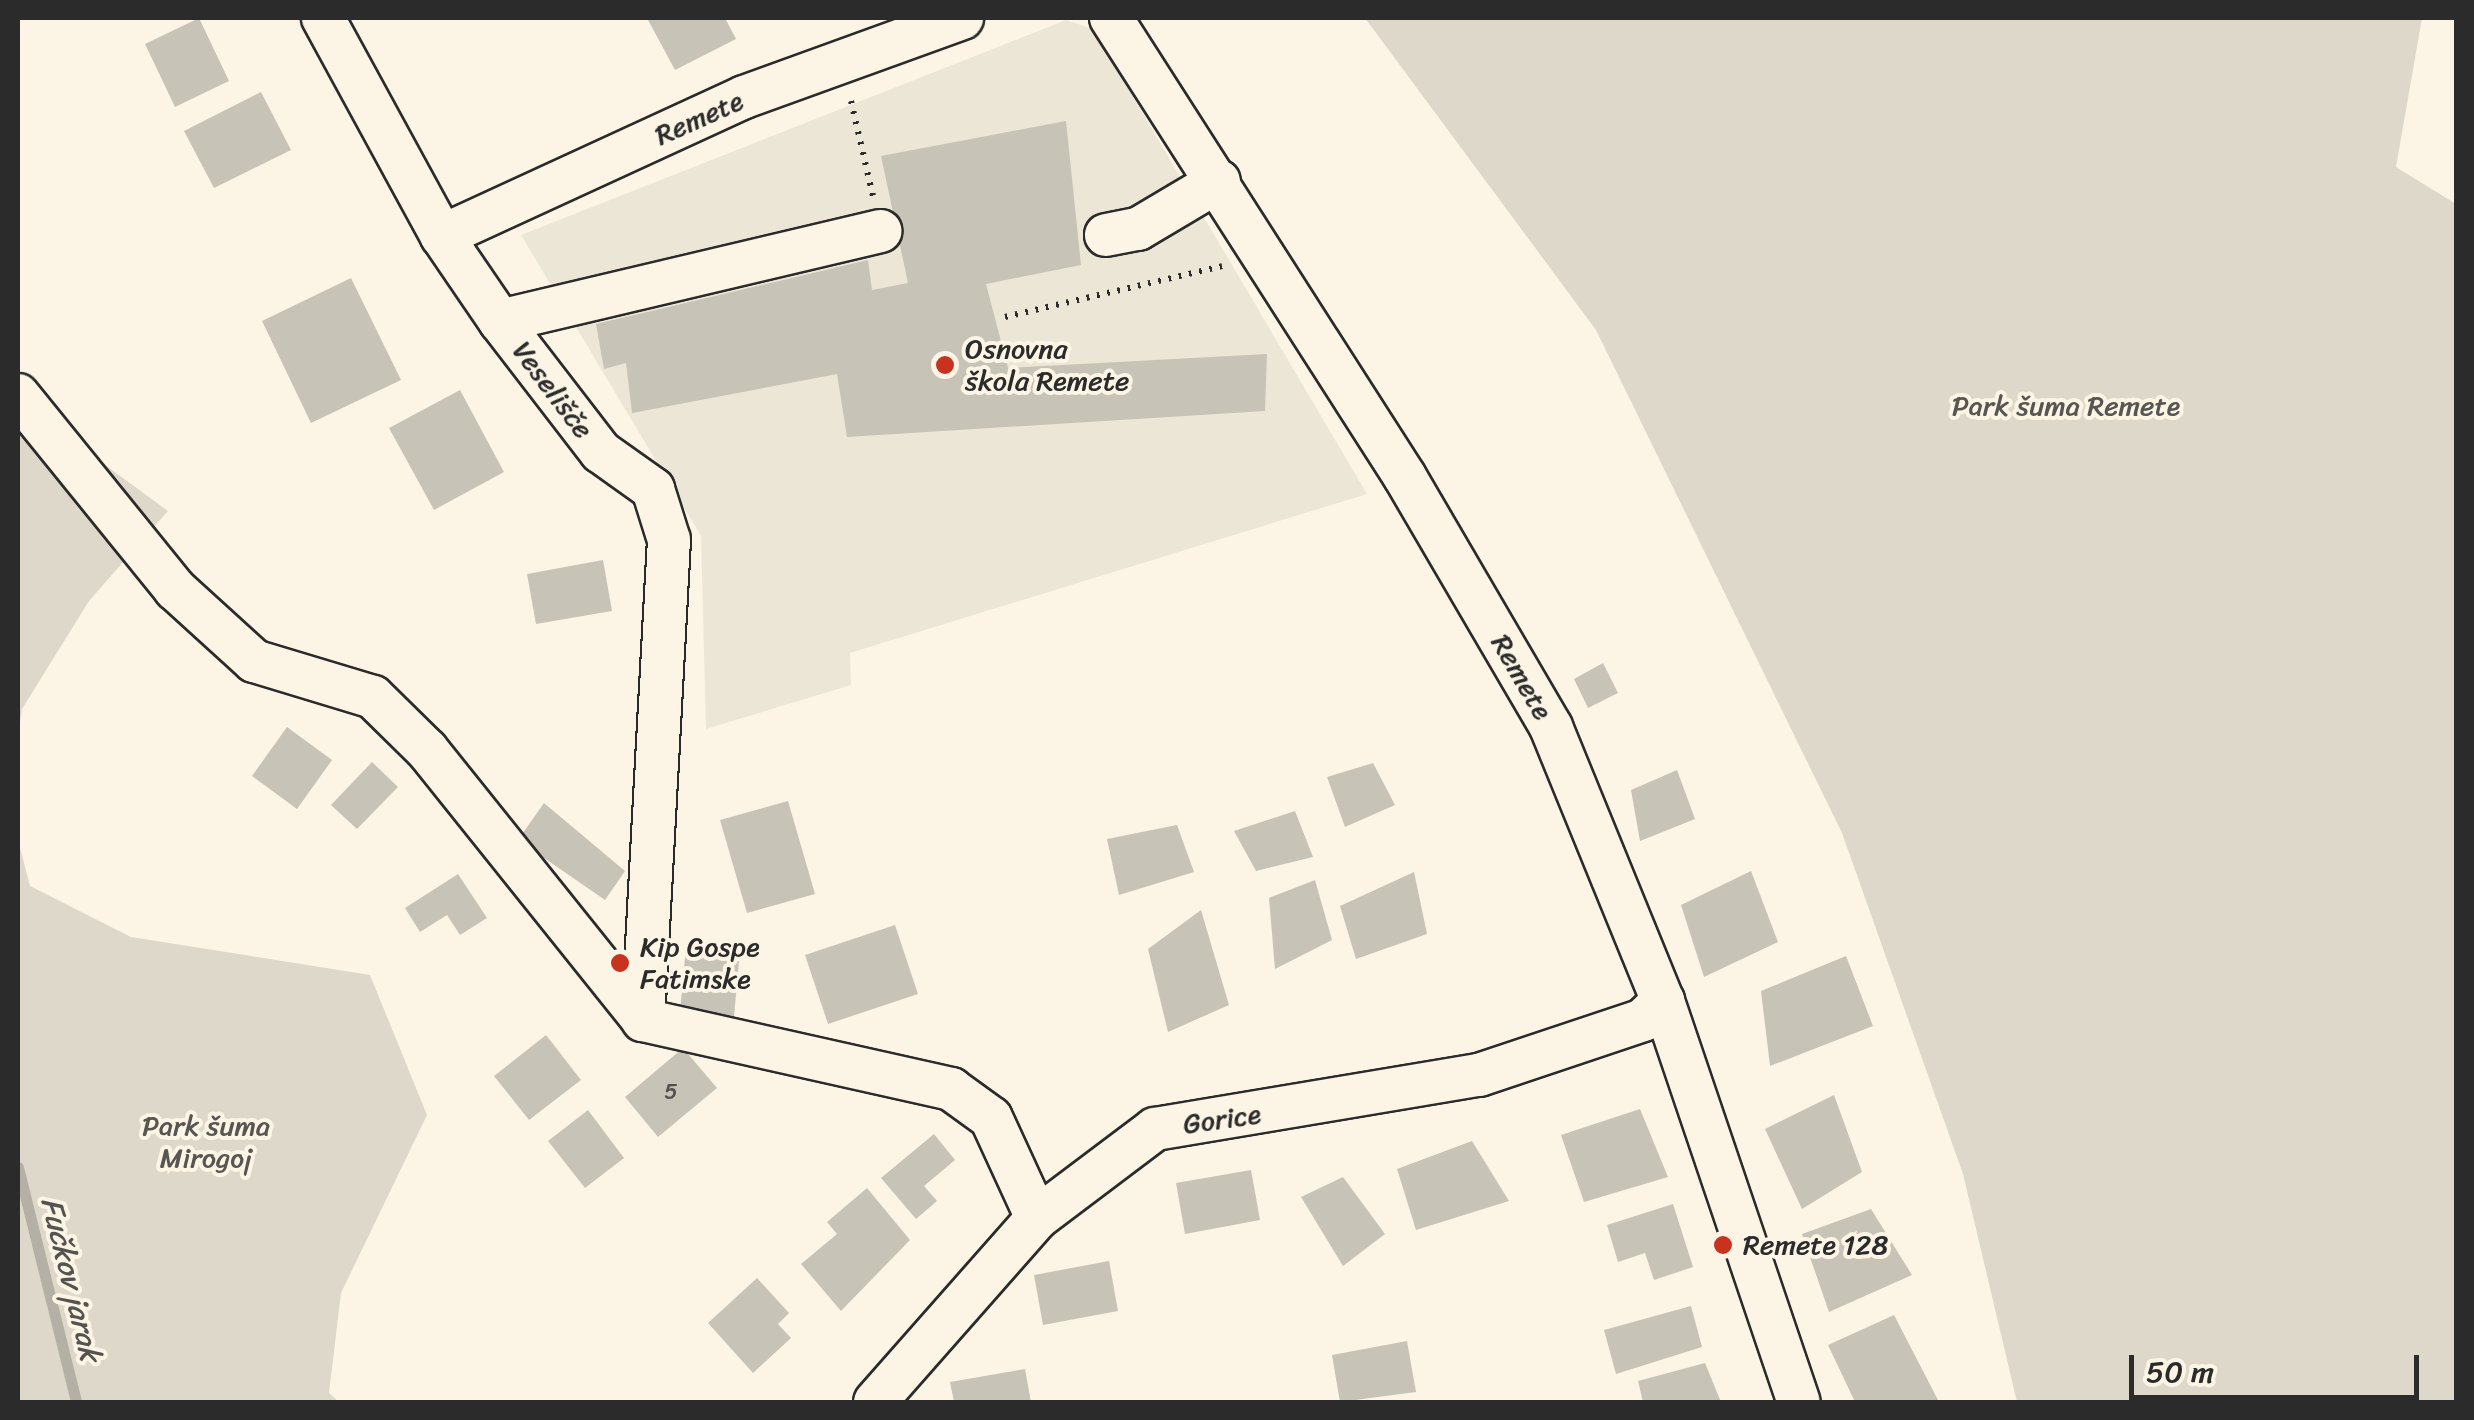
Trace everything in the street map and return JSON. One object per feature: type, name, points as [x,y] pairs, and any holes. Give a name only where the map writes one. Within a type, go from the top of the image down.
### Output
[{"type":"street","name":"Veselišče","points":[[324,18],[442,236],[500,321],[601,452],[653,489],[669,540],[643,1020]]},
{"type":"street","name":"Remete","points":[[442,236],[744,97],[843,68],[962,18]]},
{"type":"street","name":"Remete","points":[[1111,18],[1220,182],[1552,728],[1663,1001],[1799,1402]]},
{"type":"street","points":[[1106,235],[1138,229],[1220,182]]},
{"type":"street","points":[[500,321],[881,231]]},
{"type":"street","points":[[18,395],[175,588],[254,661],[374,697],[427,750],[643,1020],[951,1088],[991,1118],[1037,1218]]},
{"type":"street","name":"Gorice","points":[[875,1402],[1037,1218],[1155,1129],[1479,1074],[1642,1020],[1663,1001]]},
{"type":"path","points":[[843,68],[881,231]]},
{"type":"path","points":[[1005,318],[1242,261]]},
{"type":"shaded area","name":"Osnovna škola Remete","points":[[1066,20],[1093,29],[1367,494],[850,653],[851,685],[706,729],[701,536],[521,235]]},
{"type":"green space","name":"Park šuma Remete","points":[[1365,18],[2422,18],[2396,167],[2456,204],[2456,1402],[2017,1402],[1963,1174],[1842,833],[1596,330]]},
{"type":"green space","points":[[18,401],[168,511],[89,601],[22,709],[18,735]]},
{"type":"green space","name":"Park šuma Mirogoj","points":[[18,840],[30,886],[131,937],[370,975],[427,1115],[341,1293],[329,1393],[339,1402],[18,1402]]},
{"type":"building","points":[[199,18],[229,81],[175,107],[145,44]]},
{"type":"building","points":[[647,18],[725,18],[736,39],[675,70]]},
{"type":"building","points":[[261,92],[291,150],[214,188],[184,131]]},
{"type":"building","points":[[1066,121],[1081,265],[986,284],[1008,368],[1267,354],[1265,411],[847,437],[837,374],[632,413],[626,363],[604,369],[596,324],[868,260],[872,290],[908,283],[881,156]]},
{"type":"building","points":[[351,278],[401,380],[311,423],[262,321]]},
{"type":"building","points":[[460,390],[504,472],[434,510],[389,428]]},
{"type":"building","points":[[603,560],[612,611],[536,624],[527,574]]},
{"type":"building","points":[[1603,663],[1618,693],[1588,708],[1574,679]]},
{"type":"building","points":[[287,727],[332,760],[297,809],[252,776]]},
{"type":"building","points":[[372,762],[398,787],[357,829],[331,805]]},
{"type":"building","points":[[1373,763],[1395,805],[1345,827],[1327,777]]},
{"type":"building","points":[[1677,770],[1695,819],[1640,841],[1631,790]]},
{"type":"building","points":[[788,801],[815,894],[747,913],[720,820]]},
{"type":"building","points":[[544,803],[625,871],[605,900],[518,840]]},
{"type":"building","points":[[1295,811],[1313,857],[1256,871],[1234,831]]},
{"type":"building","points":[[1177,825],[1194,872],[1119,895],[1107,839]]},
{"type":"building","points":[[1751,871],[1778,942],[1704,977],[1681,905]]},
{"type":"building","points":[[1414,872],[1427,934],[1356,959],[1340,906]]},
{"type":"building","points":[[458,874],[487,918],[460,935],[447,915],[420,932],[405,908]]},
{"type":"building","points":[[1315,880],[1332,940],[1275,969],[1269,898]]},
{"type":"building","points":[[1201,910],[1229,1005],[1168,1032],[1148,949]]},
{"type":"building","points":[[895,925],[918,994],[828,1024],[805,955]]},
{"type":"building","points":[[686,946],[740,950],[734,1017],[680,1012]]},
{"type":"building","points":[[1846,956],[1873,1026],[1770,1066],[1761,991]]},
{"type":"building","points":[[546,1035],[581,1080],[529,1120],[494,1076]]},
{"type":"building","points":[[683,1048],[717,1088],[658,1137],[625,1097]]},
{"type":"building","points":[[1834,1095],[1862,1172],[1802,1209],[1765,1129]]},
{"type":"building","points":[[1640,1109],[1668,1177],[1584,1202],[1561,1135]]},
{"type":"building","points":[[588,1110],[624,1158],[585,1188],[548,1141]]},
{"type":"building","points":[[934,1134],[955,1160],[924,1186],[937,1201],[916,1219],[881,1178]]},
{"type":"building","points":[[1472,1141],[1509,1201],[1416,1230],[1397,1169]]},
{"type":"building","points":[[1251,1170],[1260,1220],[1185,1234],[1176,1183]]},
{"type":"building","points":[[1343,1177],[1385,1234],[1343,1266],[1301,1197]]},
{"type":"building","points":[[867,1188],[910,1240],[841,1311],[801,1264],[837,1234],[827,1222]]},
{"type":"building","points":[[1673,1204],[1693,1267],[1654,1280],[1645,1253],[1618,1262],[1607,1225]]},
{"type":"building","points":[[1871,1209],[1912,1275],[1829,1312],[1802,1234]]},
{"type":"building","points":[[1109,1261],[1118,1311],[1043,1325],[1034,1275]]},
{"type":"building","points":[[757,1278],[789,1313],[778,1324],[791,1338],[753,1373],[708,1323]]},
{"type":"building","points":[[1691,1306],[1702,1347],[1616,1374],[1604,1330]]},
{"type":"building","points":[[1894,1315],[1939,1402],[1855,1402],[1828,1345]]},
{"type":"building","points":[[1407,1341],[1416,1392],[1340,1402],[1332,1355]]},
{"type":"building","points":[[1705,1363],[1721,1402],[1643,1402],[1638,1381]]},
{"type":"building","points":[[1025,1369],[1031,1402],[954,1402],[950,1382]]},
{"type":"waterway","name":"Fučkov jarak","points":[[18,1167],[76,1402]]},
{"type":"place","name":"Osnovna škola Remete","points":[[945,365]]},
{"type":"place","name":"Kip Gospe Fatimske","points":[[620,963]]},
{"type":"place","name":"Remete 128","points":[[1723,1245]]}]
